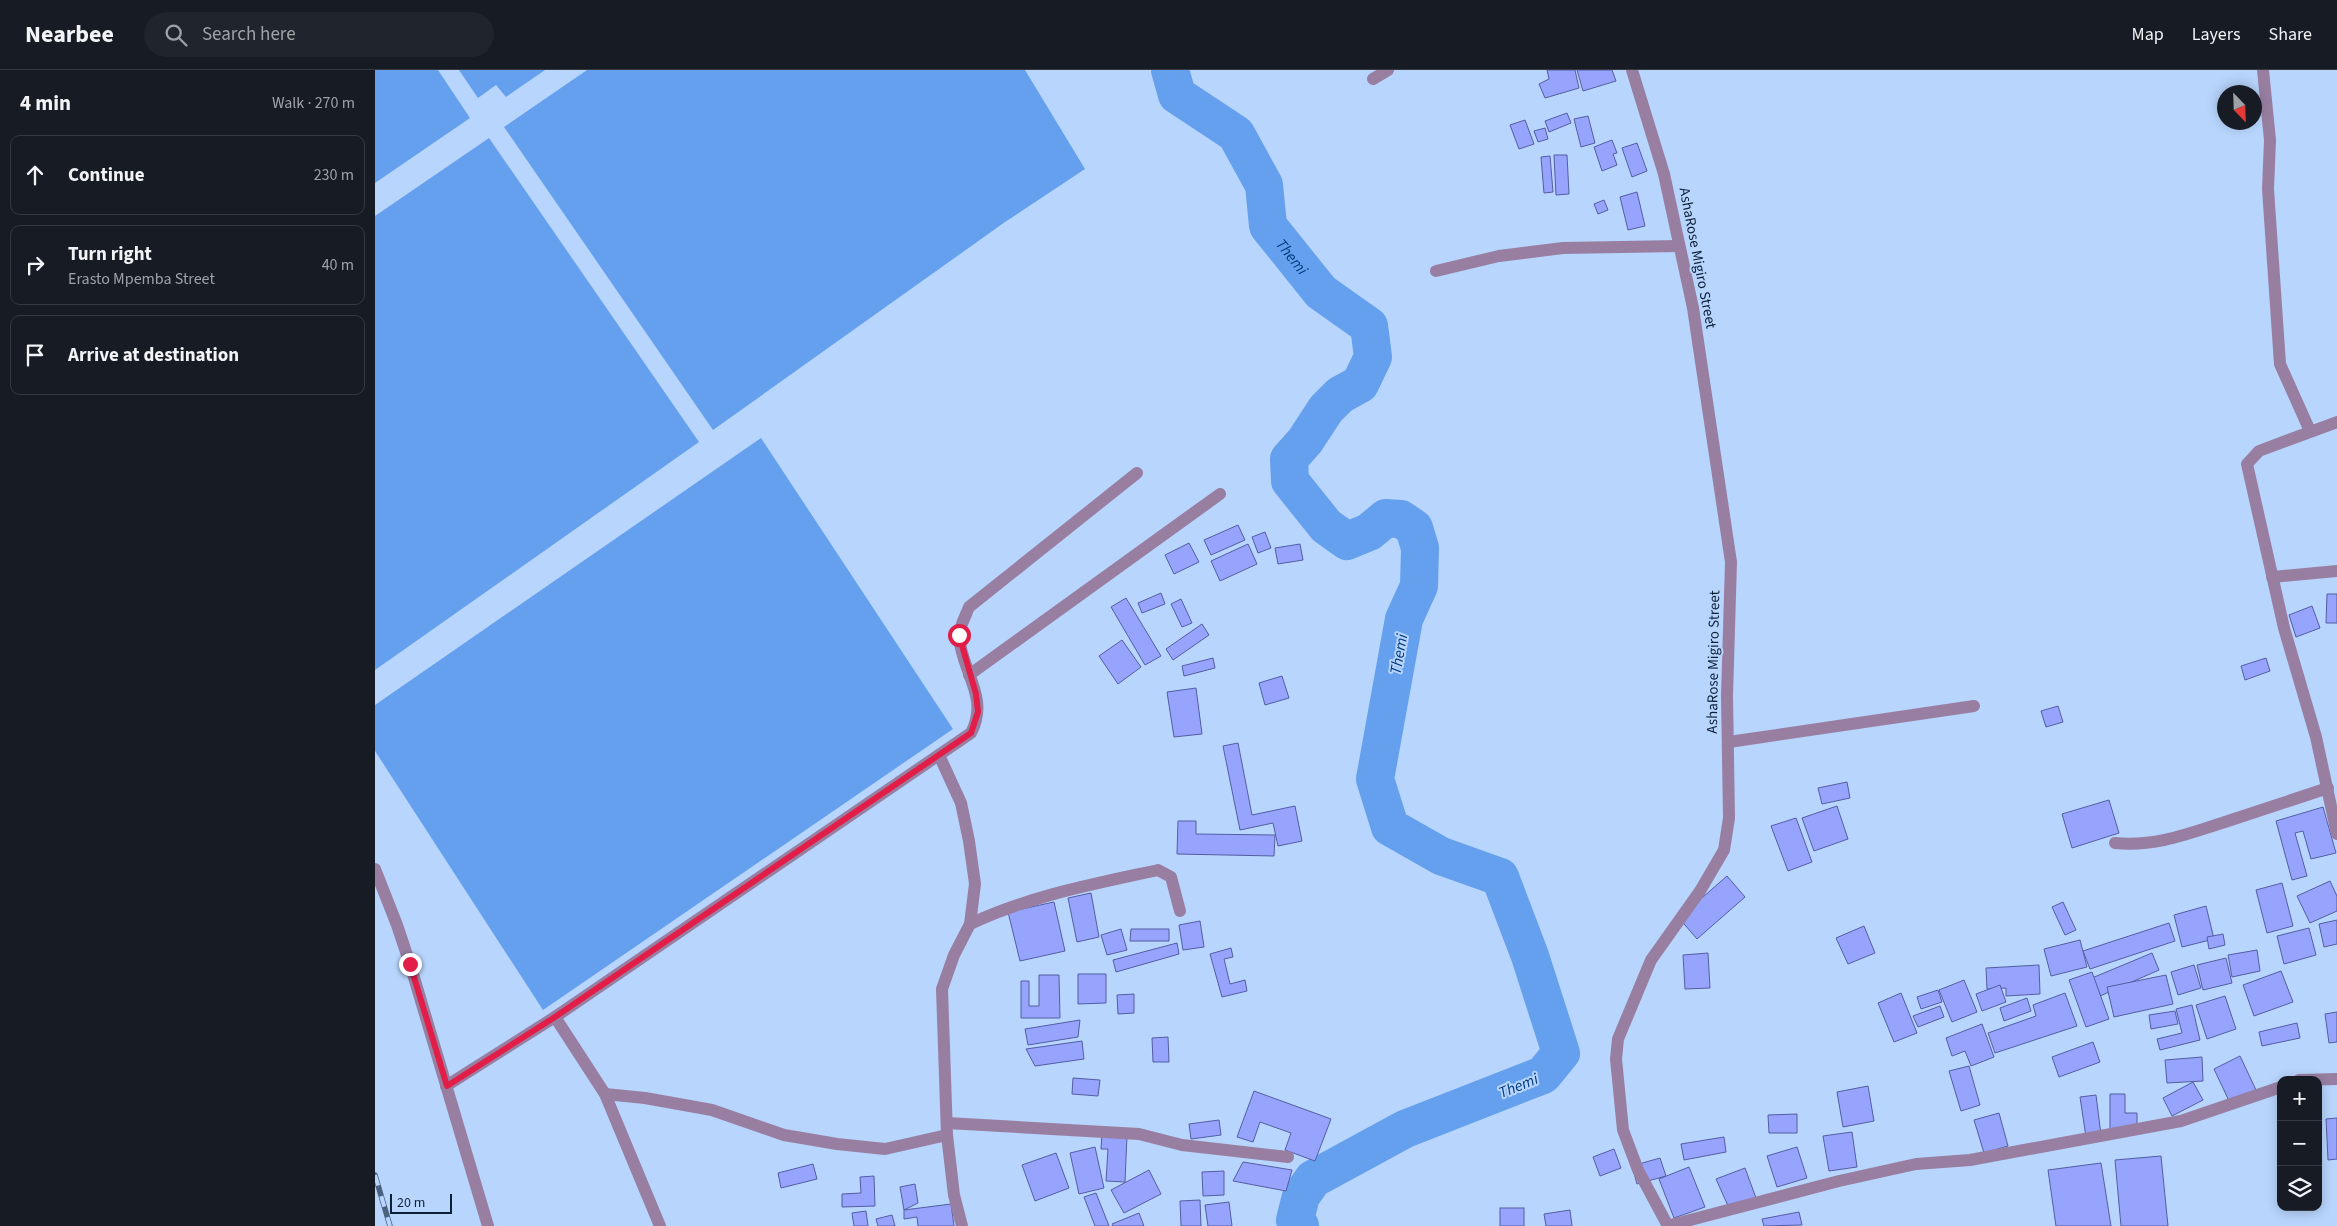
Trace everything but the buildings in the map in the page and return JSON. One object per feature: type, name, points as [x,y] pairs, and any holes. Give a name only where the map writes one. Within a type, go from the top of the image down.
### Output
[{"type":"street","points":[[1373,79],[1388,70]]},
{"type":"street","name":"AshaRose Migiro Street","points":[[1632,70],[1664,174],[1693,308],[1731,562],[1727,696],[1729,818],[1724,850],[1700,891],[1651,960],[1618,1039],[1616,1059],[1623,1130],[1638,1170],[1668,1226]]},
{"type":"street","points":[[2263,70],[2270,140],[2268,189],[2280,364],[2310,430]]},
{"type":"street","points":[[1435,271],[1499,256],[1563,248],[1679,246]]},
{"type":"street","points":[[2337,422],[2310,430],[2259,451],[2247,464],[2284,628],[2316,737],[2337,834]]},
{"type":"street","points":[[447,1086],[555,1017],[971,733],[976,723],[978,712],[976,694],[959,635],[969,607],[1137,473]]},
{"type":"street","points":[[969,675],[1219,494]]},
{"type":"street","points":[[2272,577],[2337,571]]},
{"type":"street","points":[[1729,742],[1974,706]]},
{"type":"street","points":[[939,756],[961,803],[975,884],[969,924],[954,955],[942,989],[947,1130],[954,1196],[962,1226]]},
{"type":"street","points":[[2115,843],[2153,844],[2181,837],[2327,788]]},
{"type":"street","points":[[375,869],[397,925],[488,1226]]},
{"type":"street","points":[[969,924],[993,913],[1059,892],[1158,870],[1171,878],[1180,911]]},
{"type":"street","points":[[555,1017],[605,1094],[660,1226]]},
{"type":"street","points":[[2322,1078],[2335,1077]]},
{"type":"street","points":[[1668,1226],[1839,1181],[1916,1164],[1970,1160],[2181,1121],[2277,1088]]},
{"type":"street","points":[[605,1094],[645,1098],[712,1110],[783,1135],[837,1144],[885,1149],[947,1130],[1139,1134],[1182,1145],[1288,1157]]},
{"type":"water","points":[[375,70],[438,70],[470,118],[375,183]]},
{"type":"water","points":[[459,70],[545,70],[506,97],[496,85],[478,98]]},
{"type":"water","points":[[587,70],[1025,70],[1085,169],[1005,222],[713,430],[504,127]]},
{"type":"water","points":[[489,138],[699,442],[375,670],[375,216]]},
{"type":"water","points":[[761,438],[953,729],[543,1010],[375,751],[375,705]]},
{"type":"waterway","name":"Themi","points":[[1170,70],[1177,95],[1236,134],[1264,185],[1268,226],[1321,292],[1369,326],[1373,357],[1360,384],[1340,395],[1326,409],[1305,441],[1289,459],[1290,481],[1326,526],[1347,541],[1369,532],[1386,518],[1401,519],[1414,528],[1420,548],[1419,586],[1404,619],[1375,779],[1390,827],[1441,856],[1500,877],[1530,956],[1561,1053],[1543,1075],[1405,1129],[1313,1179],[1301,1196],[1295,1220],[1300,1226]]},
{"type":"railway","points":[[375,1175],[390,1226]]},
{"type":"route","points":[[410,964],[447,1086],[555,1017],[971,733],[976,723],[978,712],[976,694],[959,635]]}]
